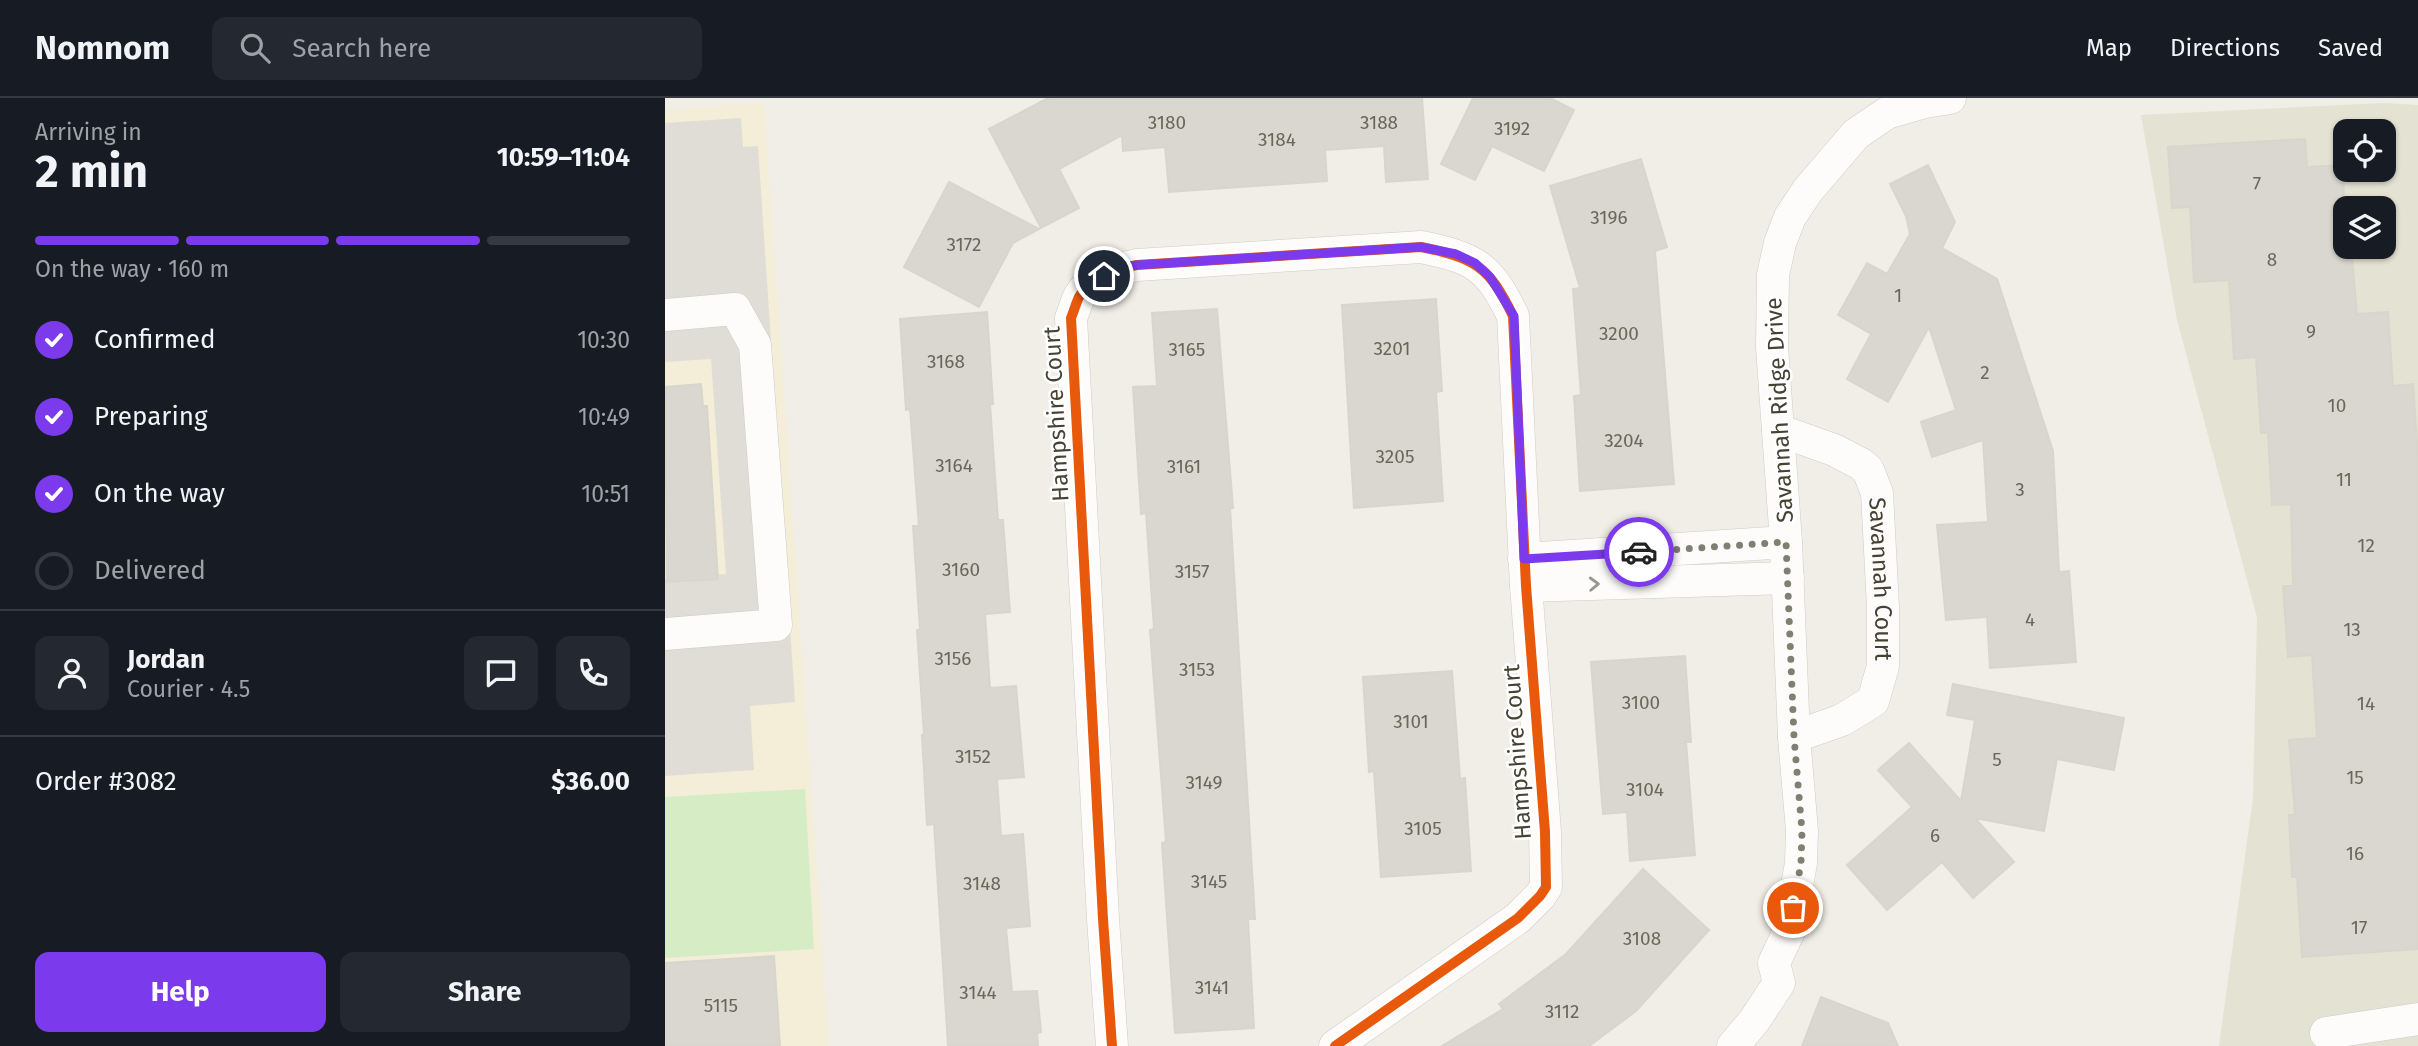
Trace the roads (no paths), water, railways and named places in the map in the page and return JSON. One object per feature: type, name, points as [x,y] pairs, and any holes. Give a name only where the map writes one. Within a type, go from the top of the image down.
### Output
[{"type":"street","name":"Savannah Ridge Drive","points":[[1733,1046],[1754,1021],[1779,983],[1774,963],[1789,931],[1801,863],[1802,831],[1794,737],[1786,542],[1772,347],[1773,275],[1780,243],[1790,217],[1808,190],[1856,134],[1887,113],[1950,98]]},
{"type":"street","name":"Hampshire Court","points":[[1112,1046],[1101,891],[1071,318],[1079,296],[1090,284],[1117,268],[1137,265],[1421,247],[1456,254],[1475,263],[1490,277],[1514,316],[1525,573],[1545,832],[1546,887],[1518,918],[1335,1046]]},
{"type":"street","points":[[665,315],[735,309],[755,345],[776,625],[665,634]]},
{"type":"street","name":"Savannah Court","points":[[1778,430],[1834,450],[1868,470],[1877,492],[1883,607],[1883,666],[1873,701],[1842,720],[1794,737]]},
{"type":"street","points":[[1525,573],[1786,542]]},
{"type":"street","points":[[1525,573],[1788,578]]},
{"type":"street","points":[[2326,1034],[2418,1019]]}]
